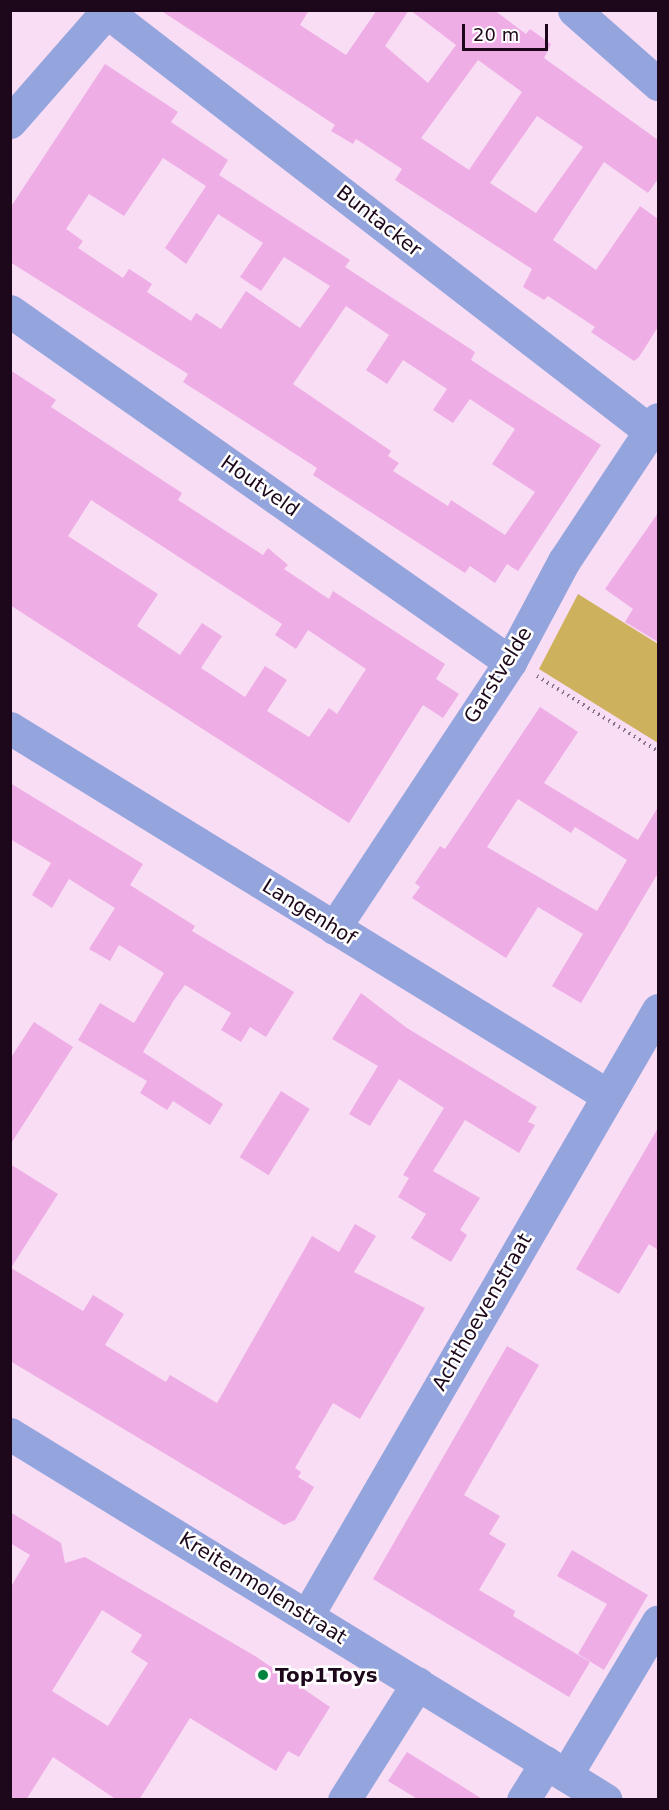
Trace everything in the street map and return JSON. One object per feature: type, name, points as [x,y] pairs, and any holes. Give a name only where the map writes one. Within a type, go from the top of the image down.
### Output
[{"type":"street","points":[[574,10],[658,84]]},
{"type":"street","points":[[10,122],[108,11]]},
{"type":"street","name":"Buntacker","points":[[108,11],[654,425]]},
{"type":"street","name":"Houtveld","points":[[10,311],[510,662]]},
{"type":"street","name":"Garstvelde","points":[[334,928],[510,662],[564,561],[654,425]]},
{"type":"street","name":"Langenhof","points":[[10,728],[607,1095]]},
{"type":"street","name":"Achthoevenstraat","points":[[308,1614],[658,1010]]},
{"type":"street","name":"Kreitenmolenstraat","points":[[10,1434],[308,1614],[606,1800]]},
{"type":"street","points":[[523,1800],[556,1769],[658,1621]]},
{"type":"street","points":[[344,1800],[418,1683]]},
{"type":"path","points":[[510,662],[658,750]]},
{"type":"shaded area","points":[[578,594],[658,644],[658,743],[539,669]]},
{"type":"building","points":[[160,10],[309,10],[300,25],[346,55],[377,10],[409,10],[385,46],[428,83],[456,45],[410,10],[494,10],[526,34],[530,29],[551,44],[544,58],[658,140],[658,179],[648,193],[604,162],[553,240],[596,270],[640,206],[658,219],[658,327],[639,357],[634,361],[591,332],[595,327],[548,296],[544,300],[523,287],[532,269],[395,180],[402,169],[356,139],[353,144],[331,131],[335,125]],"holes":[[[478,60],[522,92],[469,170],[421,138]],[[537,116],[583,147],[536,213],[490,183]]]},
{"type":"building","points":[[105,64],[178,112],[171,122],[228,160],[219,175],[350,260],[345,267],[475,352],[471,360],[601,445],[518,571],[507,564],[495,583],[470,566],[465,573],[313,475],[317,468],[183,382],[188,374],[10,262],[10,208]],"holes":[[[163,158],[206,186],[165,248],[186,264],[218,214],[263,243],[240,277],[261,291],[284,257],[330,286],[300,328],[246,291],[221,329],[196,313],[191,321],[147,292],[152,284],[140,276],[129,269],[123,278],[78,248],[83,241],[66,229],[89,194],[124,216]],[[346,306],[389,335],[366,370],[387,384],[403,360],[447,389],[433,410],[453,423],[470,399],[515,429],[492,464],[535,492],[505,535],[451,500],[448,506],[393,471],[399,463],[388,456],[391,451],[293,384]]]},
{"type":"building","points":[[10,370],[56,400],[51,407],[182,493],[178,500],[263,555],[268,548],[288,565],[284,569],[329,599],[333,591],[445,664],[436,679],[459,694],[443,718],[423,705],[349,823],[10,605]],"holes":[[[91,500],[282,624],[275,635],[296,649],[308,630],[366,669],[337,714],[329,708],[309,737],[267,711],[287,680],[265,666],[245,697],[201,668],[222,636],[202,623],[180,655],[137,626],[158,594],[68,536]]]},
{"type":"building","points":[[658,513],[658,642],[625,622],[633,609],[605,589]]},
{"type":"building","points":[[540,707],[578,732],[544,783],[638,840],[658,807],[658,873],[581,1003],[552,986],[583,934],[538,907],[506,958],[412,898],[420,887],[415,883],[440,846],[445,849]],"holes":[[[518,799],[571,833],[575,827],[627,860],[597,911],[487,847]]]},
{"type":"building","points":[[10,783],[143,864],[130,885],[195,926],[192,931],[294,992],[266,1037],[250,1027],[241,1042],[221,1030],[231,1013],[185,985],[174,1000],[143,1052],[223,1104],[210,1125],[173,1101],[167,1110],[140,1093],[147,1081],[78,1040],[100,1003],[134,1023],[164,973],[119,945],[110,961],[89,949],[115,908],[69,879],[52,908],[32,895],[51,863],[10,839]]},
{"type":"building","points":[[361,993],[407,1028],[537,1107],[528,1122],[535,1125],[519,1153],[465,1120],[433,1171],[480,1198],[460,1230],[467,1235],[451,1262],[411,1238],[426,1214],[398,1197],[409,1178],[403,1175],[444,1108],[399,1079],[370,1126],[349,1114],[378,1066],[332,1039]]},
{"type":"building","points":[[34,1022],[73,1047],[10,1145],[10,1059]]},
{"type":"building","points":[[281,1091],[310,1109],[268,1175],[240,1157]]},
{"type":"building","points":[[658,1128],[658,1250],[649,1244],[619,1294],[576,1269]]},
{"type":"building","points":[[10,1164],[58,1194],[11,1268],[83,1311],[93,1295],[124,1314],[105,1345],[166,1382],[170,1375],[217,1403],[312,1236],[339,1252],[355,1224],[376,1236],[354,1272],[425,1308],[360,1419],[333,1403],[295,1468],[301,1472],[298,1477],[314,1487],[295,1520],[284,1525],[10,1361]]},
{"type":"building","points":[[507,1346],[539,1365],[464,1495],[500,1516],[489,1534],[506,1544],[479,1590],[515,1611],[513,1616],[590,1662],[569,1697],[373,1579]]},
{"type":"building","points":[[10,1512],[61,1543],[65,1563],[85,1557],[255,1656],[330,1707],[299,1757],[288,1751],[276,1771],[190,1718],[139,1800],[117,1800],[53,1757],[26,1800],[10,1800],[10,1588],[30,1555],[10,1543]],"holes":[[[102,1610],[142,1635],[131,1652],[148,1663],[108,1726],[52,1691]]]},
{"type":"building","points":[[572,1550],[648,1595],[604,1670],[578,1654],[607,1604],[557,1576]]},
{"type":"building","points":[[407,1752],[484,1800],[419,1800],[388,1781]]},
{"type":"place","name":"Top1Toys","points":[[263,1675]]}]
